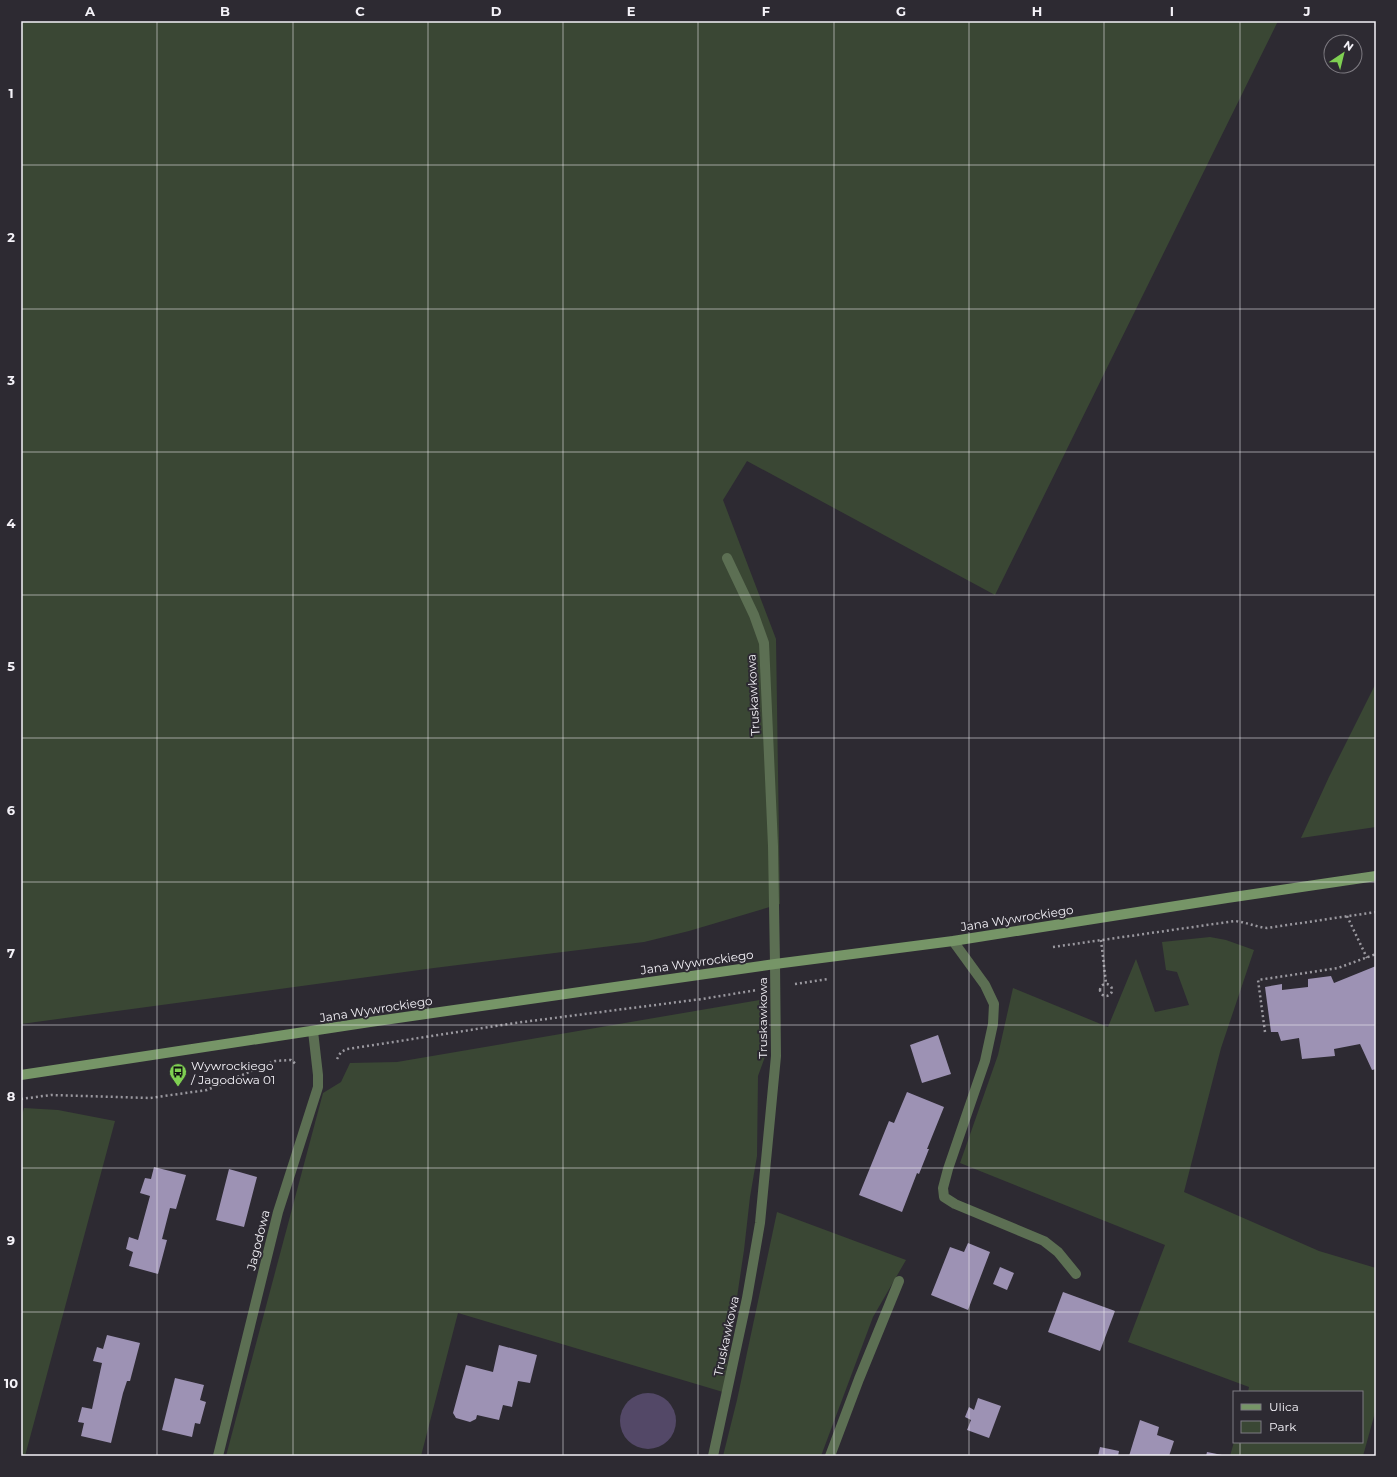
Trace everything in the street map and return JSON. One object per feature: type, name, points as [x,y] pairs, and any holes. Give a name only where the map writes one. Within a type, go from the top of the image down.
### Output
[{"type":"street","name":"Truskawkowa","points":[[713,1456],[748,1298],[760,1223],[776,1056],[773,846],[764,643],[754,615],[727,558]]},
{"type":"street","name":"Jana Wywrockiego","points":[[21,1075],[775,964],[953,941],[1376,876]]},
{"type":"street","points":[[953,941],[985,985],[994,1004],[993,1024],[985,1061],[948,1169],[943,1188],[944,1197],[955,1204],[1044,1242],[1058,1252],[1076,1274]]},
{"type":"street","name":"Jagodowa","points":[[218,1456],[278,1212],[318,1087],[313,1032]]},
{"type":"street","points":[[830,1456],[859,1379],[899,1281]]},
{"type":"path","points":[[1046,948],[1235,921],[1245,922],[1260,928],[1267,928],[1376,912]]},
{"type":"path","points":[[1347,916],[1367,958]]},
{"type":"path","points":[[1101,940],[1106,983]]},
{"type":"path","points":[[1265,1032],[1258,980],[1338,968],[1376,954]]},
{"type":"path","points":[[21,1099],[51,1095],[150,1098],[207,1090],[275,1061],[283,1060],[291,1060],[297,1065],[302,1076],[306,1078],[335,1072],[337,1057],[341,1052],[348,1049],[515,1023],[702,999],[828,979]]},
{"type":"path","points":[[1106,983],[1110,984],[1113,989],[1111,994],[1106,996],[1101,994],[1100,988],[1106,983]]},
{"type":"green space","points":[[21,21],[1278,21],[995,595],[747,461],[723,500],[776,639],[780,904],[689,931],[644,942],[434,968],[21,1024]]},
{"type":"green space","points":[[1376,683],[1376,827],[1301,838],[1329,777]]},
{"type":"green space","points":[[1210,937],[1226,940],[1254,950],[1221,1048],[1184,1192],[1319,1251],[1376,1268],[1376,1409],[1363,1456],[1230,1456],[1234,1443],[1363,1443],[1363,1391],[1248,1391],[1249,1387],[1128,1342],[1165,1245],[960,1163],[998,1055],[1013,988],[1108,1027],[1136,959],[1155,1012],[1189,1005],[1177,972],[1166,970],[1162,942]]},
{"type":"green space","points":[[765,999],[766,1054],[758,1076],[757,1156],[723,1392],[458,1313],[421,1456],[226,1456],[323,1093],[341,1082],[350,1063],[397,1062]]},
{"type":"green space","points":[[24,1108],[58,1110],[115,1121],[25,1456],[21,1456],[21,1119]]},
{"type":"green space","points":[[777,1212],[906,1260],[873,1317],[821,1456],[723,1456],[737,1400]]},
{"type":"shaded area","points":[[642,1393],[654,1393],[664,1397],[672,1405],[676,1415],[676,1427],[672,1437],[664,1445],[654,1449],[642,1449],[632,1445],[624,1437],[620,1427],[620,1415],[624,1405],[632,1397]]},
{"type":"building","points":[[1376,966],[1376,1069],[1372,1070],[1360,1044],[1334,1049],[1335,1056],[1302,1059],[1299,1038],[1281,1041],[1278,1032],[1271,1032],[1265,987],[1282,984],[1282,990],[1308,987],[1308,979],[1331,976],[1334,983]]},
{"type":"building","points":[[938,1035],[951,1074],[922,1083],[910,1045]]},
{"type":"building","points":[[907,1092],[944,1107],[927,1149],[929,1149],[919,1174],[917,1173],[902,1212],[859,1195],[889,1121],[894,1123]]},
{"type":"building","points":[[154,1167],[186,1175],[176,1209],[170,1208],[162,1239],[167,1240],[158,1274],[129,1266],[133,1252],[126,1249],[129,1237],[138,1240],[150,1196],[140,1193],[145,1178],[151,1179]]},
{"type":"building","points":[[229,1169],[257,1177],[244,1227],[216,1220]]},
{"type":"building","points":[[968,1243],[990,1252],[968,1310],[931,1295],[950,1247],[964,1252]]},
{"type":"building","points":[[1000,1267],[1014,1273],[1007,1290],[993,1284]]},
{"type":"building","points":[[1063,1292],[1115,1311],[1100,1351],[1048,1332]]},
{"type":"building","points":[[107,1335],[140,1343],[130,1381],[127,1381],[123,1393],[111,1443],[81,1436],[84,1423],[78,1422],[82,1407],[92,1409],[102,1363],[93,1361],[97,1347],[103,1349]]},
{"type":"building","points":[[499,1345],[537,1355],[530,1383],[518,1381],[512,1407],[503,1405],[499,1420],[477,1415],[476,1419],[470,1422],[456,1418],[453,1413],[466,1365],[493,1372]]},
{"type":"building","points":[[175,1378],[204,1385],[200,1400],[206,1402],[200,1424],[195,1423],[192,1437],[162,1430]]},
{"type":"building","points":[[978,1398],[1001,1406],[989,1438],[967,1430],[971,1420],[965,1417],[969,1407],[974,1410]]},
{"type":"building","points":[[1140,1420],[1159,1427],[1157,1435],[1174,1441],[1169,1456],[1129,1456]]},
{"type":"building","points":[[1100,1447],[1119,1451],[1118,1456],[1098,1456]]},
{"type":"building","points":[[1207,1452],[1222,1455],[1222,1456],[1206,1456]]},
{"type":"place","name":"Wywrockiego / Jagodowa 01","points":[[178,1087]]}]
